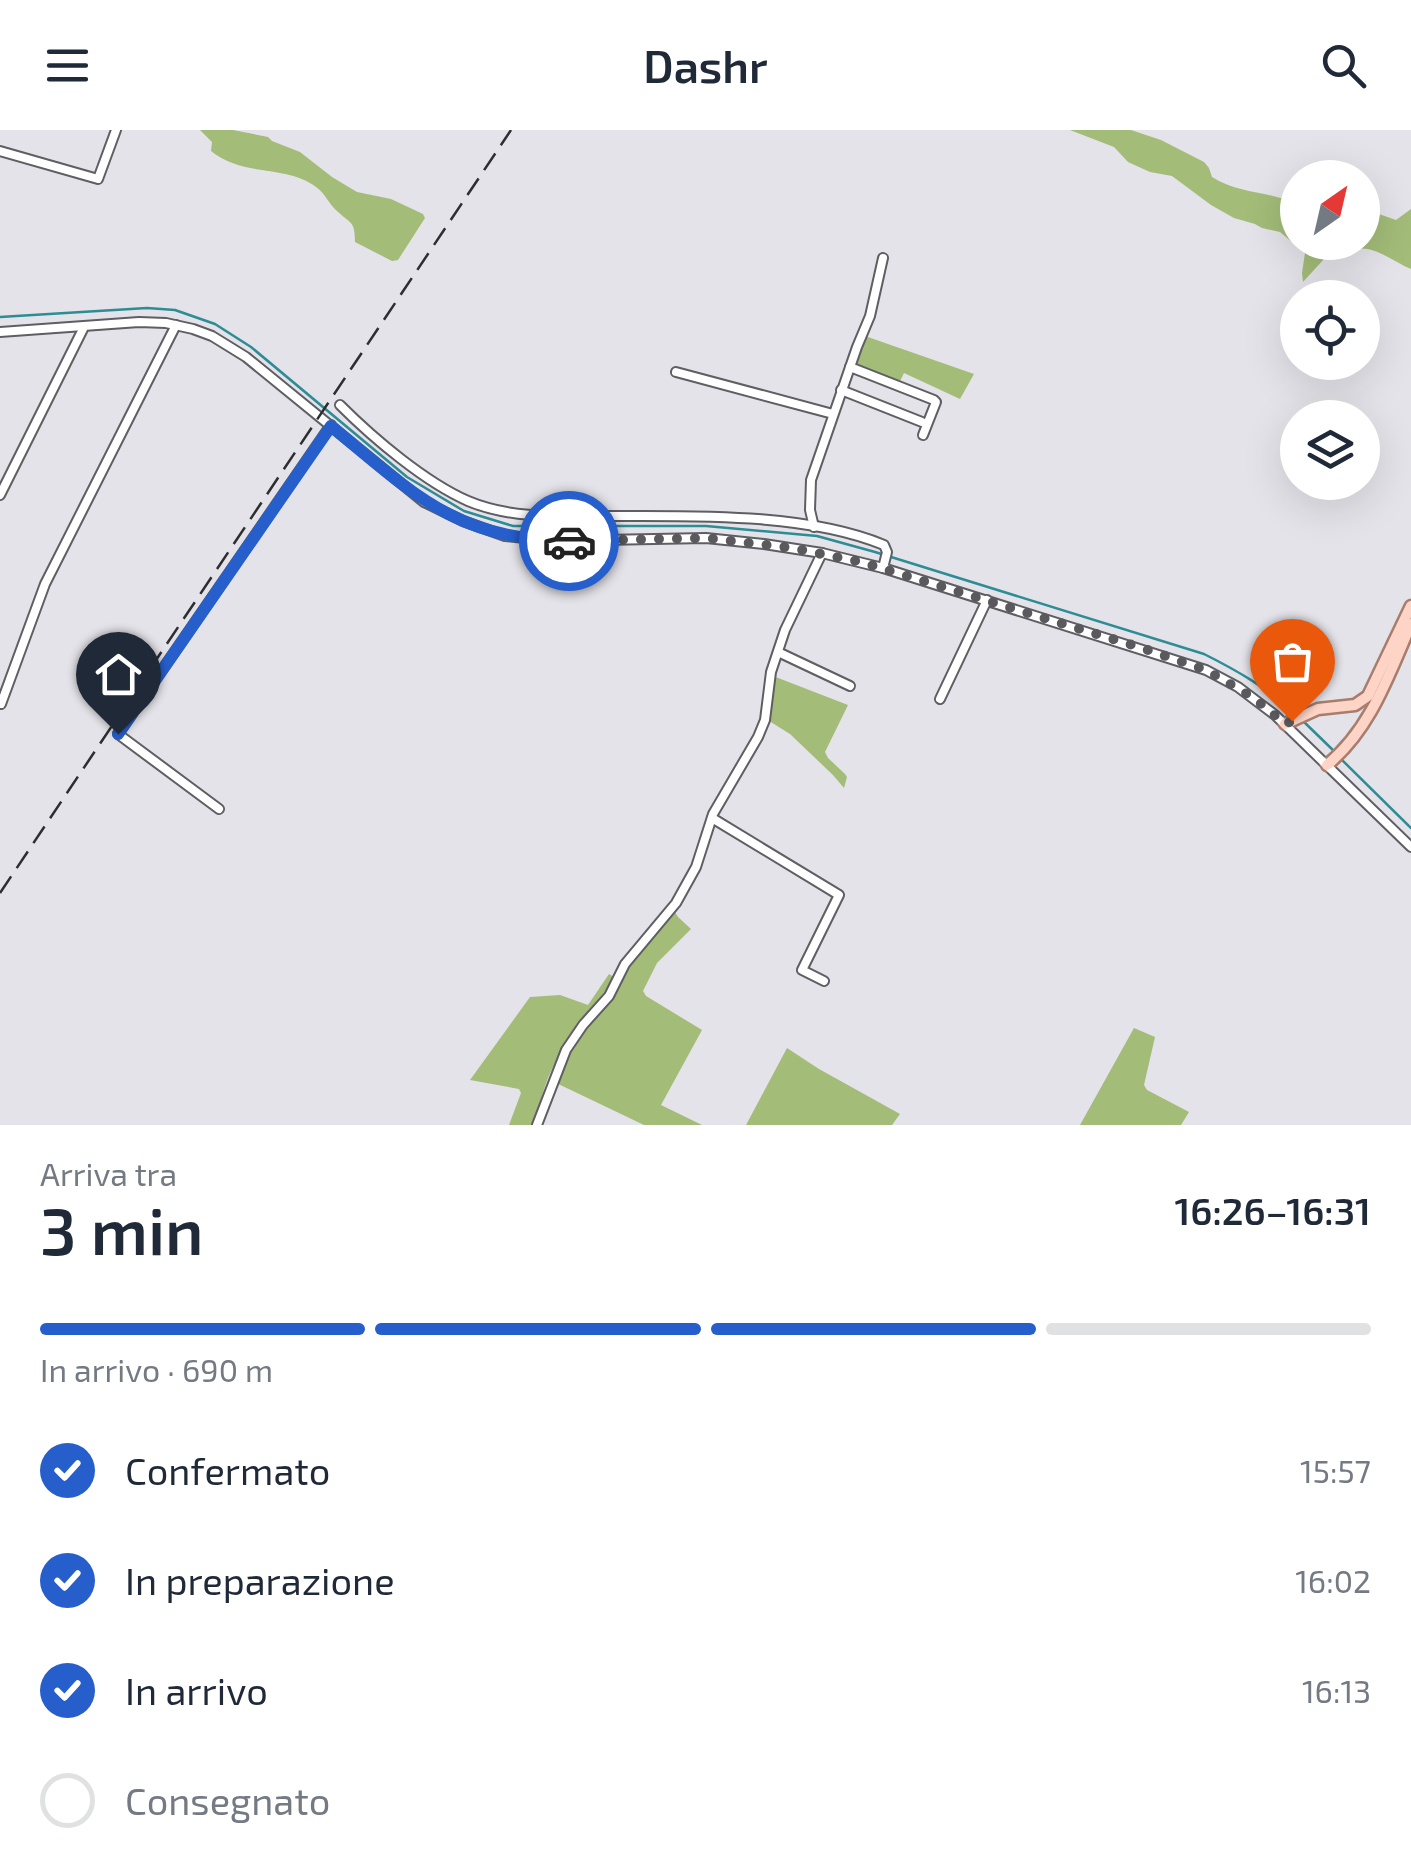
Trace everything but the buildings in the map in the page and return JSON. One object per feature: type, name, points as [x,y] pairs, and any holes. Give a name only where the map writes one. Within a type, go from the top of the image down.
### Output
[{"type":"main road","points":[[1288,723],[1329,707],[1355,706],[1368,696],[1411,606]]},
{"type":"main road","points":[[1328,765],[1344,752],[1370,715],[1411,624]]},
{"type":"street","points":[[0,151],[98,179],[116,130]]},
{"type":"street","points":[[814,527],[811,480],[870,316],[883,258]]},
{"type":"street","points":[[0,332],[139,322],[193,328],[226,344],[424,502],[505,536],[550,541],[706,538],[885,561],[987,600],[1206,670],[1288,723],[1411,846]]},
{"type":"street","points":[[1,704],[45,584],[176,324]]},
{"type":"street","points":[[0,495],[84,327]]},
{"type":"street","points":[[850,367],[934,400],[923,435]]},
{"type":"street","points":[[676,372],[833,414]]},
{"type":"street","points":[[841,390],[922,422]]},
{"type":"street","points":[[340,405],[422,474],[470,501],[504,512],[546,516],[724,517],[814,527],[880,543],[887,549],[885,561]]},
{"type":"street","points":[[219,809],[118,734],[331,426]]},
{"type":"street","points":[[537,1125],[566,1050],[609,996],[625,964],[676,904],[696,866],[712,818],[765,720],[772,672],[785,630],[822,553]]},
{"type":"street","points":[[940,699],[987,600]]},
{"type":"street","points":[[778,652],[850,686]]},
{"type":"street","points":[[712,818],[839,895],[802,970],[824,981]]},
{"type":"green space","points":[[200,130],[233,130],[268,137],[300,152],[357,192],[391,199],[425,218],[398,260],[392,261],[355,242],[351,224],[316,187],[292,175],[224,159],[211,151],[212,142]]},
{"type":"green space","points":[[1070,130],[1131,130],[1161,140],[1204,162],[1212,177],[1222,183],[1280,198],[1280,232],[1234,218],[1172,176],[1128,162],[1114,147]]},
{"type":"green space","points":[[1411,209],[1411,269],[1380,253],[1380,214],[1396,220]]},
{"type":"green space","points":[[1304,260],[1323,260],[1305,280]]},
{"type":"green space","points":[[865,336],[974,374],[960,399],[904,373],[899,383],[853,366]]},
{"type":"green space","points":[[773,676],[848,705],[825,752],[847,777],[844,788],[790,734],[766,719]]},
{"type":"green space","points":[[673,909],[691,929],[657,963],[643,991],[702,1030],[661,1105],[702,1125],[644,1125],[552,1081],[632,958]]},
{"type":"green space","points":[[609,974],[614,977],[551,1071],[535,1125],[509,1125],[519,1089],[470,1080],[530,997],[560,995],[588,1005]]},
{"type":"green space","points":[[1134,1028],[1155,1037],[1144,1085],[1147,1090],[1189,1112],[1181,1125],[1080,1125]]},
{"type":"green space","points":[[787,1048],[900,1114],[892,1125],[746,1125]]},
{"type":"waterway","points":[[0,317],[147,308],[175,310],[215,324],[251,347],[407,477],[464,511],[513,526],[706,526],[817,536],[1204,654],[1253,681],[1297,715]]},
{"type":"waterway","points":[[1302,720],[1336,753]]},
{"type":"waterway","points":[[1341,759],[1411,828]]},
{"type":"railway","points":[[0,893],[511,130]]},
{"type":"way so far","points":[[569,541],[706,538],[839,557],[1206,670],[1238,687],[1285,724],[1292,721]]},
{"type":"route","points":[[118,734],[331,426],[405,488],[444,513],[505,536],[569,541]]}]
